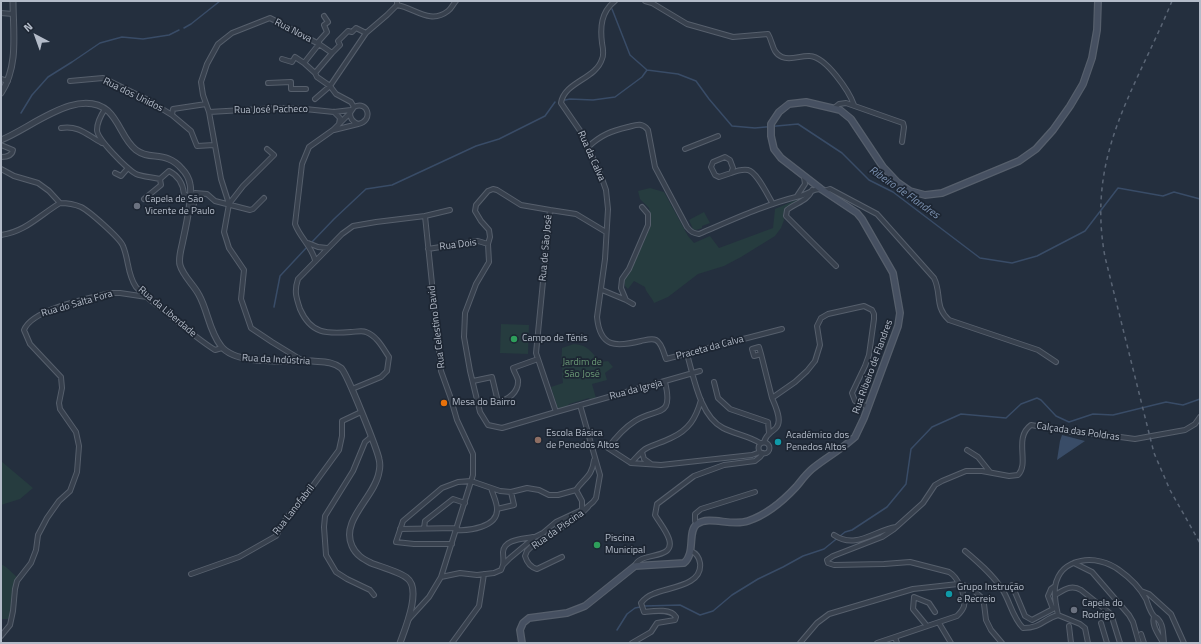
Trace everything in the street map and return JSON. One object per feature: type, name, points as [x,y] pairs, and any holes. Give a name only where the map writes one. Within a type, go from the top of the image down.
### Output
[{"type":"main road","name":"Rua Ribeiro de Flandres","points":[[697,524],[707,520],[738,524],[760,516],[777,504],[811,470],[841,449],[855,437],[864,418],[900,318],[895,281],[889,265],[862,219],[852,209],[804,177],[781,158],[774,149],[771,136],[772,124],[779,112],[789,104],[806,102],[840,110],[851,119],[883,167],[897,182],[910,191],[925,195],[942,194],[1019,161],[1036,149],[1053,130],[1083,84],[1092,58],[1098,30],[1098,1]]},
{"type":"main road","points":[[521,641],[520,630],[526,620],[539,616],[568,613],[585,606],[635,566],[684,563],[688,560],[691,551],[692,532],[697,524]]},
{"type":"street","points":[[1,93],[8,81],[13,64],[13,1]]},
{"type":"street","points":[[315,99],[330,86],[366,33],[387,15],[397,3],[426,17],[435,17],[449,11],[456,1]]},
{"type":"street","name":"Rua da Calva","points":[[615,1],[606,10],[602,19],[601,32],[603,58],[596,69],[567,91],[562,97],[561,103],[581,132],[600,173],[606,190],[608,209],[602,290],[597,317],[598,326],[605,339],[611,344],[619,345],[649,340]]},
{"type":"street","points":[[645,1],[652,3],[687,24],[733,36],[768,34],[772,46],[782,57],[792,58],[813,56],[832,69],[854,105]]},
{"type":"street","points":[[1,13],[13,14]]},
{"type":"street","points":[[304,62],[327,32],[324,25],[328,22],[324,16]]},
{"type":"street","name":"Rua Nova","points":[[229,204],[221,179],[201,82],[207,64],[218,44],[232,33],[270,18],[319,44],[332,53]]},
{"type":"street","points":[[315,73],[340,45],[338,41],[348,31],[352,32],[356,28],[366,33]]},
{"type":"street","points":[[282,59],[292,62],[295,56],[304,62],[317,77],[330,86],[336,94],[351,102],[350,116],[353,121],[358,124]]},
{"type":"street","name":"Rua dos Unidos","points":[[70,81],[103,78],[172,115],[191,131],[197,146],[214,144]]},
{"type":"street","points":[[1,79],[8,81]]},
{"type":"street","name":"Rua José Pacheco","points":[[268,82],[291,82],[291,89],[306,89]]},
{"type":"street","points":[[1,140],[69,106],[80,103],[91,103],[105,109],[115,119],[130,145],[138,151],[145,154],[168,158],[176,162],[184,170],[191,187],[180,252],[180,265],[199,294],[215,337],[222,348]]},
{"type":"street","points":[[834,108],[839,104],[846,103],[903,123],[904,127],[902,142]]},
{"type":"street","name":"Rua dos Unidos","points":[[172,115],[173,109],[206,104]]},
{"type":"street","points":[[315,260],[308,243],[298,232],[295,224],[302,164],[309,147],[333,130],[351,110],[360,105],[367,110],[367,119],[362,123],[333,130]]},
{"type":"street","name":"Rua José Pacheco","points":[[208,112],[278,108],[305,108],[334,112],[351,110]]},
{"type":"street","points":[[105,109],[99,120],[97,130],[99,138],[128,168],[135,173],[160,179]]},
{"type":"street","points":[[334,112],[340,118],[339,124]]},
{"type":"street","points":[[588,147],[596,139],[612,131],[641,124],[645,126],[648,130],[655,167],[691,232],[699,234],[773,204],[800,196],[812,190],[830,189],[877,214],[886,223],[934,278],[937,284],[940,308],[950,320],[1038,350],[1056,362]]},
{"type":"street","points":[[61,128],[67,127],[79,129],[104,144]]},
{"type":"street","points":[[685,149],[718,136]]},
{"type":"street","points":[[1,145],[13,150],[9,156],[1,157]]},
{"type":"street","points":[[267,149],[274,155],[243,186],[229,204],[224,232],[229,248],[244,270],[241,299],[251,328],[303,361]]},
{"type":"street","points":[[731,173],[733,168],[730,160],[725,157],[713,162],[711,166],[715,175],[719,177],[731,173],[739,170],[749,170],[755,175],[773,204]]},
{"type":"street","points":[[115,173],[121,176],[128,168]]},
{"type":"street","points":[[1,169],[14,176],[38,183],[49,191],[60,203],[12,234],[1,235]]},
{"type":"street","points":[[144,199],[161,185],[160,179],[169,171],[174,173],[184,186],[184,194],[190,197]]},
{"type":"street","points":[[797,196],[805,184],[804,177]]},
{"type":"street","name":"Rua de São José","points":[[488,244],[490,237],[489,230],[481,221],[476,211],[476,205],[488,191],[493,189],[497,190],[521,205],[550,210],[536,353],[556,412]]},
{"type":"street","points":[[812,190],[808,198],[787,210],[786,216],[836,266]]},
{"type":"street","points":[[188,210],[194,204],[195,193],[207,194],[215,201],[250,210],[264,198]]},
{"type":"street","name":"Rua da Liberdade","points":[[60,203],[68,203],[82,207],[90,213],[120,241],[123,246],[129,272],[136,287],[180,325],[204,343],[215,350],[222,348]]},
{"type":"street","points":[[626,300],[621,288],[622,279],[629,269],[648,225],[648,214],[642,207]]},
{"type":"street","points":[[352,389],[381,377],[387,371],[388,357],[376,339],[365,331],[328,334],[316,330],[308,322],[298,302],[294,289],[298,279],[327,248],[353,226],[426,216],[450,210]]},
{"type":"street","points":[[550,210],[576,214],[606,232]]},
{"type":"street","name":"Rua Celestino David","points":[[408,621],[429,597],[442,577],[473,475],[473,454],[457,420],[441,371],[426,216]]},
{"type":"street","name":"Rua Dois","points":[[428,249],[478,241],[488,244]]},
{"type":"street","points":[[308,243],[318,247],[327,248]]},
{"type":"street","name":"Rua da Igreja","points":[[488,244],[489,262],[476,284],[465,313],[464,337],[480,412],[488,425],[502,428],[700,371]]},
{"type":"street","points":[[602,290],[633,304]]},
{"type":"street","name":"Rua do Salta Fora","points":[[1,636],[10,625],[17,581],[32,563],[38,535],[47,518],[59,501],[70,491],[77,472],[79,446],[76,432],[60,409],[61,377],[30,344],[24,330],[26,325],[35,317],[47,311],[110,293],[148,297]]},
{"type":"street","points":[[772,398],[795,382],[815,361],[820,345],[817,326],[820,318],[828,314],[864,306],[872,310],[874,319],[869,355],[852,392],[855,401],[868,407]]},
{"type":"street","name":"Praceta da Calva","points":[[649,340],[656,340],[660,343],[666,359],[782,329]]},
{"type":"street","name":"Rua da Indústria","points":[[222,348],[230,355],[238,358],[329,362],[344,370],[379,459],[380,470],[378,478],[353,520],[350,529],[352,547],[359,557],[407,577],[411,582],[413,587],[413,596],[408,621],[400,643]]},
{"type":"street","points":[[665,382],[668,396],[667,404],[662,410],[636,420],[619,433],[608,448],[631,463],[661,465],[752,456],[761,452],[766,453],[770,448],[769,444],[724,429],[715,423],[704,409],[687,354]]},
{"type":"street","points":[[635,566],[640,560],[664,553],[670,544],[655,515],[657,504],[694,476],[724,465],[755,461],[760,457],[761,452],[758,446],[769,433],[776,428],[779,419],[772,398],[762,354]]},
{"type":"street","points":[[473,381],[492,377],[498,402],[503,401],[511,396],[516,389],[518,380],[513,368],[538,359]]},
{"type":"street","points":[[714,382],[718,398],[730,409],[768,422],[769,433]]},
{"type":"street","points":[[631,463],[646,448],[672,438],[691,423],[697,414],[701,400]]},
{"type":"street","points":[[442,577],[460,573],[477,575],[494,573],[501,570],[525,544],[543,533],[556,522],[590,505],[596,498],[600,475],[580,405]]},
{"type":"street","name":"Rua Lanofabril","points":[[191,574],[238,557],[276,536],[287,517],[309,491],[339,450],[342,436],[342,422],[361,412]]},
{"type":"street","name":"Calçada das Poldras","points":[[958,584],[953,574],[918,563],[841,564],[828,563],[827,560],[833,556],[882,536],[896,527],[922,503],[935,485],[966,471],[982,471],[1009,476],[1018,475],[1022,467],[1022,442],[1026,431],[1031,426],[1135,439],[1176,433],[1185,430],[1195,424],[1200,417]]},
{"type":"street","points":[[371,437],[365,442],[353,471],[325,516],[324,527],[326,555],[336,572],[347,580],[370,590],[374,595]]},
{"type":"street","points":[[967,450],[978,457],[990,472]]},
{"type":"street","points":[[642,452],[644,459],[651,464]]},
{"type":"street","points":[[452,544],[414,544],[396,542],[403,521],[442,488],[458,482],[472,482],[500,491],[511,492],[527,488],[539,490],[549,495],[558,495],[576,490],[589,476],[593,467],[594,456]]},
{"type":"street","points":[[400,529],[476,529],[485,525],[493,519],[497,509],[491,488]]},
{"type":"street","points":[[576,490],[582,502],[582,509]]},
{"type":"street","points":[[497,509],[514,505],[511,492]]},
{"type":"street","points":[[697,524],[694,521],[695,514],[701,509],[755,492]]},
{"type":"street","points":[[424,528],[425,521],[453,499],[465,503]]},
{"type":"street","name":"Rua da Piscina","points":[[562,557],[537,569],[532,568],[525,556],[527,551],[532,546],[579,516],[587,510],[590,505]]},
{"type":"street","name":"Calçada das Poldras","points":[[834,535],[840,539],[857,540],[872,536],[887,528],[896,527]]},
{"type":"street","points":[[504,565],[504,546],[509,542],[535,537]]},
{"type":"street","points":[[632,643],[651,632],[657,623],[675,620],[676,617],[674,614],[668,611],[644,612],[641,603],[652,594],[690,581],[700,573],[699,557],[691,551]]},
{"type":"street","points":[[964,551],[988,570],[1003,590],[1018,623],[1023,628],[1032,628],[1042,624],[1050,617],[1058,615],[1080,624],[1085,628],[1088,643]]},
{"type":"street","points":[[1055,608],[1056,586],[1059,577],[1074,563],[1089,559],[1102,561],[1119,569],[1131,580],[1145,597],[1154,617],[1154,626],[1163,643]]},
{"type":"street","points":[[1074,563],[1092,572],[1129,615],[1133,622],[1139,643]]},
{"type":"street","points":[[452,643],[479,606],[484,574]]},
{"type":"street","points":[[877,643],[957,616],[963,609],[964,600],[958,584]]},
{"type":"street","points":[[800,643],[817,623],[830,614],[913,589],[958,584],[970,587],[982,598],[986,620],[1002,643]]},
{"type":"street","points":[[1012,585],[1025,616],[1032,620],[1055,608]]},
{"type":"street","points":[[1056,586],[1049,591],[1049,600],[1058,615]]},
{"type":"street","points":[[1055,595],[1073,587],[1081,590],[1111,614],[1120,643]]},
{"type":"street","points":[[1140,591],[1149,594],[1170,614],[1184,643]]},
{"type":"street","points":[[927,626],[913,609],[914,597],[929,603],[935,612]]},
{"type":"street","points":[[1154,617],[1158,618],[1161,625],[1163,643]]},
{"type":"street","points":[[1101,622],[1107,643]]},
{"type":"street","points":[[940,623],[951,643]]},
{"type":"street","points":[[1069,626],[1071,643]]},
{"type":"street","points":[[1141,634],[1144,643]]},
{"type":"street","points":[[896,637],[897,643]]},
{"type":"green space","points":[[650,188],[664,192],[688,236],[694,243],[710,236],[719,248],[773,228],[775,209],[803,197],[786,208],[783,214],[784,220],[781,228],[775,236],[724,266],[698,274],[668,297],[654,303],[645,287],[634,281],[628,289],[625,286],[624,281],[651,225],[649,208],[640,199],[638,191]]},
{"type":"green space","points":[[704,212],[710,223],[702,226],[702,228],[696,230],[693,229],[689,220]]},
{"type":"green space","name":"Campo de Ténis","points":[[501,324],[529,325],[528,354],[500,353]]},
{"type":"green space","name":"Jardim de São José","points":[[574,344],[586,347],[592,352],[599,362],[608,361],[613,367],[605,373],[607,380],[592,384],[596,398],[590,400],[589,398],[558,409],[551,387],[563,383],[561,362],[562,348]]},
{"type":"green space","points":[[1,461],[33,488],[20,499],[1,505]]},
{"type":"green space","points":[[1,564],[19,579],[12,598],[13,611],[9,619],[1,619]]},
{"type":"water","points":[[1062,435],[1085,441],[1057,460],[1060,441]]},
{"type":"waterway","name":"Ribeiro de Flandres","points":[[184,28],[220,1]]},
{"type":"waterway","name":"Ribeiro de Flandres","points":[[612,9],[630,55],[647,70],[678,74],[696,81],[732,126],[755,128],[798,124],[842,153],[869,180],[893,192],[980,258],[1012,263],[1037,256],[1085,231],[1118,188],[1163,196],[1174,192],[1200,199]]},
{"type":"waterway","name":"Ribeiro de Flandres","points":[[21,113],[32,95],[48,77],[100,43],[122,37],[143,39],[169,35],[179,30]]},
{"type":"waterway","points":[[565,100],[593,100],[615,97],[642,77],[647,70]]},
{"type":"waterway","points":[[312,242],[366,189],[392,185],[476,146],[499,139],[545,116],[555,102]]},
{"type":"waterway","points":[[274,307],[280,276],[308,246]]},
{"type":"waterway","points":[[617,630],[627,614],[635,608],[645,606],[680,605],[700,615],[713,611],[732,595],[758,579],[803,556],[824,549],[845,532],[852,530],[887,507],[906,484],[911,449],[932,427],[961,414],[1006,418],[1021,404],[1037,398],[1041,400],[1056,416],[1069,422],[1093,414],[1113,415],[1166,402],[1183,405],[1200,399]]},
{"type":"railway","points":[[1172,1],[1130,94],[1108,154],[1102,186],[1101,220],[1105,257],[1154,453],[1170,490],[1200,543]]},
{"type":"place","name":"Capela de São Vicente de Paulo","points":[[137,206]]},
{"type":"place","name":"Campo de Ténis","points":[[514,339]]},
{"type":"place","name":"Mesa do Bairro","points":[[444,403]]},
{"type":"place","name":"Escola Básica de Penedos Altos","points":[[538,440]]},
{"type":"place","name":"Académico dos Penedos Altos","points":[[778,442]]},
{"type":"place","name":"Piscina Municipal","points":[[597,545]]},
{"type":"place","name":"Grupo Instrução e Recreio","points":[[949,594]]},
{"type":"place","name":"Capela do Rodrigo","points":[[1074,610]]}]
